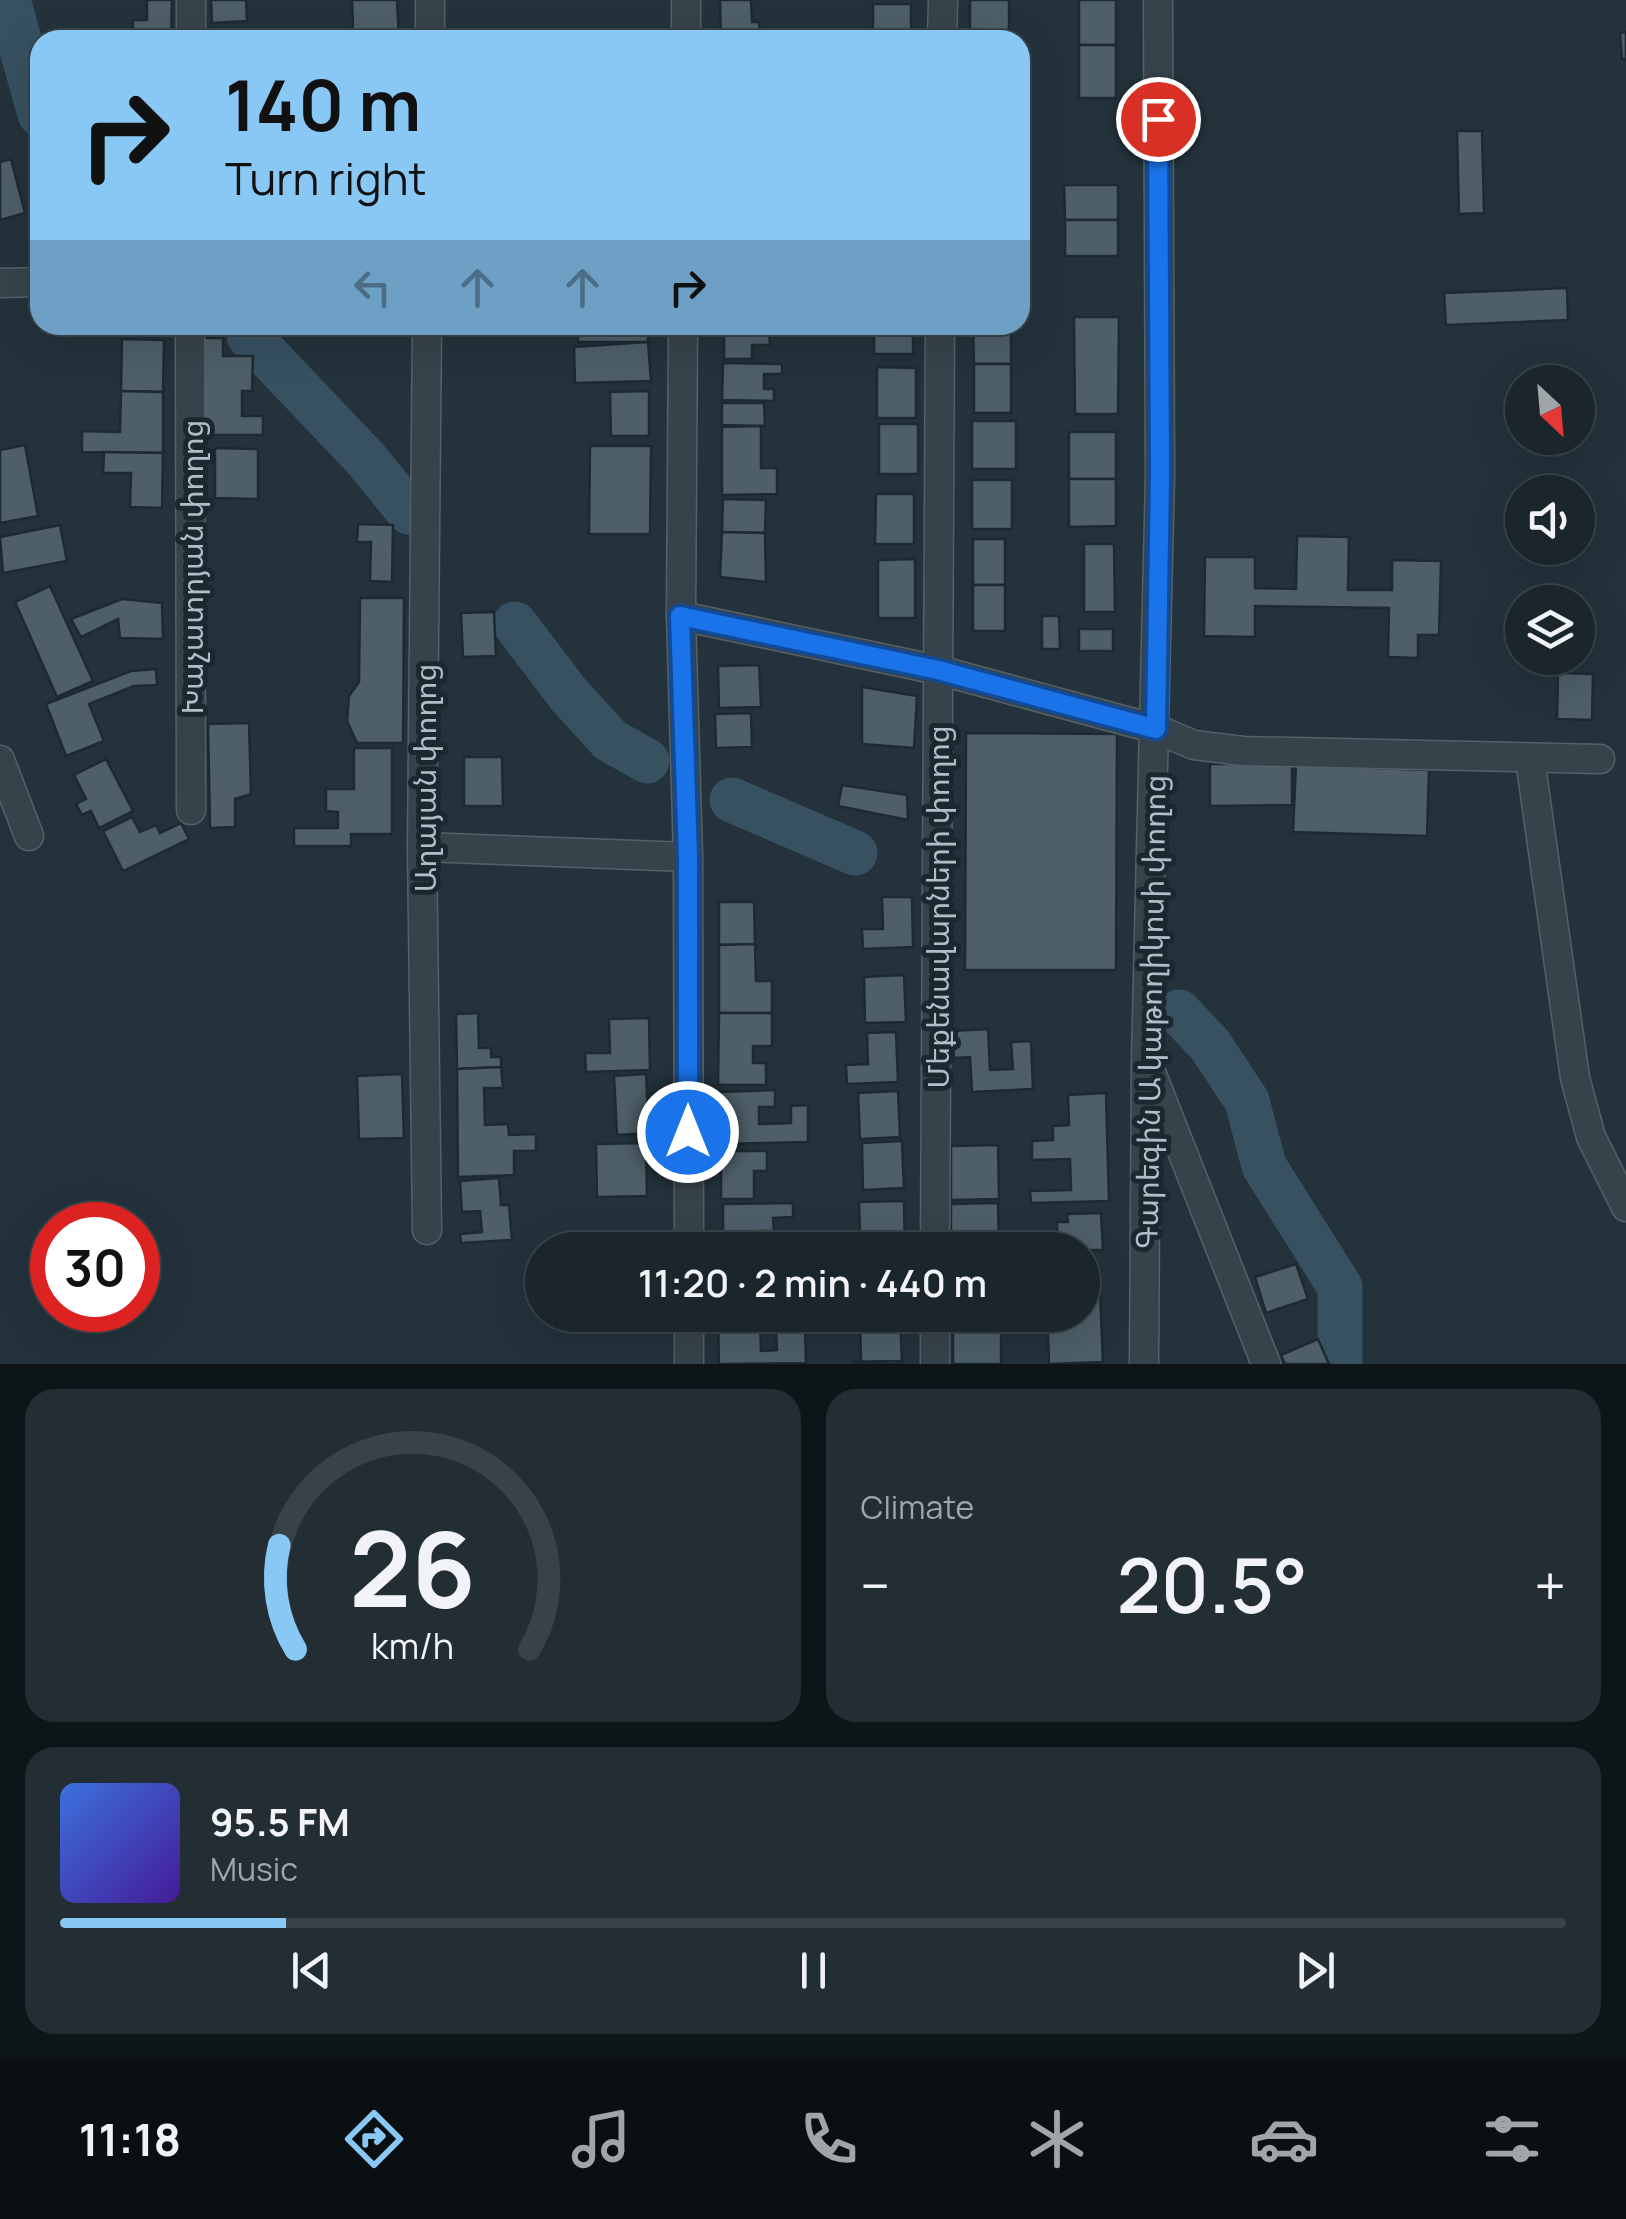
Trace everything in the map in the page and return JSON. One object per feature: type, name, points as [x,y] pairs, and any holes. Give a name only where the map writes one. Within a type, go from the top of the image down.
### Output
[{"type":"street","points":[[191,0],[191,30]]},
{"type":"street","points":[[430,0],[430,30]]},
{"type":"street","points":[[686,0],[686,30]]},
{"type":"street","points":[[942,30],[943,0]]},
{"type":"street","name":"Գարեգին Ա կաթողիկոսի փողոց","points":[[1144,1364],[1146,1060],[1160,474],[1158,0]]},
{"type":"street","points":[[0,283],[30,282]]},
{"type":"street","name":"Խաչատրյան փողոց","points":[[190,335],[192,810]]},
{"type":"street","name":"Աղայան փողոց","points":[[427,335],[422,847],[427,1230]]},
{"type":"street","points":[[683,335],[680,616],[688,857],[689,1232]]},
{"type":"street","name":"Մեքենավարների փողոց","points":[[935,1232],[940,335]]},
{"type":"street","points":[[680,616],[938,670],[1156,729],[1194,745],[1243,751],[1600,759]]},
{"type":"street","points":[[0,760],[29,836]]},
{"type":"street","points":[[1530,760],[1575,1078],[1591,1137],[1626,1208]]},
{"type":"street","points":[[422,847],[688,857]]},
{"type":"street","points":[[1146,1060],[1266,1364]]},
{"type":"street","points":[[689,1332],[689,1364]]},
{"type":"street","points":[[935,1332],[935,1364]]},
{"type":"building","points":[[147,0],[172,0],[171,30],[133,30],[133,20],[147,20]]},
{"type":"building","points":[[211,0],[246,0],[247,21],[212,23]]},
{"type":"building","points":[[352,0],[397,0],[398,30],[352,30]]},
{"type":"building","points":[[720,0],[751,0],[752,22],[759,22],[759,30],[721,30]]},
{"type":"building","points":[[970,0],[1009,0],[1009,30],[970,30]]},
{"type":"building","points":[[1079,0],[1116,0],[1116,45],[1079,45]]},
{"type":"building","points":[[873,4],[911,4],[911,30],[873,30]]},
{"type":"building","points":[[1626,32],[1626,59],[1622,59],[1620,33]]},
{"type":"building","points":[[1079,45],[1116,45],[1116,98],[1079,98]]},
{"type":"building","points":[[1457,131],[1482,131],[1484,213],[1459,214]]},
{"type":"building","points":[[11,159],[25,213],[0,220],[0,162]]},
{"type":"building","points":[[1064,185],[1118,185],[1118,220],[1065,220]]},
{"type":"building","points":[[1065,220],[1118,220],[1118,256],[1065,256]]},
{"type":"building","points":[[1567,288],[1568,320],[1446,325],[1444,293]]},
{"type":"building","points":[[1074,317],[1119,317],[1118,414],[1075,414]]},
{"type":"building","points":[[578,335],[648,335],[648,342],[578,342]]},
{"type":"building","points":[[724,335],[769,335],[770,345],[752,345],[752,359],[724,359]]},
{"type":"building","points":[[874,335],[913,335],[913,354],[874,354]]},
{"type":"building","points":[[973,335],[1011,335],[1011,364],[974,364]]},
{"type":"building","points":[[203,338],[223,338],[223,356],[253,356],[252,391],[242,391],[242,416],[263,416],[263,435],[202,435]]},
{"type":"building","points":[[122,339],[164,340],[163,392],[121,391]]},
{"type":"building","points":[[648,342],[651,381],[575,383],[574,347]]},
{"type":"building","points":[[723,363],[782,364],[782,374],[764,374],[764,389],[774,389],[774,401],[722,400]]},
{"type":"building","points":[[974,364],[1011,364],[1011,413],[974,413]]},
{"type":"building","points":[[877,367],[916,368],[916,418],[877,418]]},
{"type":"building","points":[[121,391],[163,392],[163,453],[82,452],[82,431],[120,432]]},
{"type":"building","points":[[649,391],[649,436],[611,436],[610,392]]},
{"type":"building","points":[[722,403],[764,403],[765,426],[722,425]]},
{"type":"building","points":[[972,421],[1016,421],[1016,469],[972,469]]},
{"type":"building","points":[[879,424],[918,424],[918,474],[879,474]]},
{"type":"building","points":[[761,426],[761,468],[777,468],[777,494],[722,495],[722,427]]},
{"type":"building","points":[[1069,432],[1116,432],[1116,479],[1069,479]]},
{"type":"building","points":[[25,445],[38,516],[0,523],[0,450]]},
{"type":"building","points":[[590,446],[651,446],[650,534],[589,534]]},
{"type":"building","points":[[215,448],[258,449],[258,499],[215,498]]},
{"type":"building","points":[[104,452],[163,453],[162,508],[130,507],[131,473],[103,473]]},
{"type":"building","points":[[1069,479],[1116,479],[1116,526],[1069,527]]},
{"type":"building","points":[[972,480],[1012,480],[1012,529],[972,529]]},
{"type":"building","points":[[876,494],[914,494],[914,544],[875,544]]},
{"type":"building","points":[[723,499],[766,500],[765,533],[722,532]]},
{"type":"building","points":[[358,524],[393,525],[392,582],[370,581],[371,542],[357,542]]},
{"type":"building","points":[[60,525],[67,561],[3,573],[0,537]]},
{"type":"building","points":[[722,532],[765,533],[766,582],[720,577]]},
{"type":"building","points":[[1297,536],[1349,537],[1348,590],[1392,590],[1392,560],[1441,561],[1439,635],[1418,635],[1418,658],[1388,657],[1389,608],[1255,606],[1255,637],[1204,636],[1205,557],[1255,557],[1255,588],[1296,589]]},
{"type":"building","points":[[973,539],[1005,539],[1005,585],[973,585]]},
{"type":"building","points":[[1084,544],[1114,544],[1115,612],[1084,612]]},
{"type":"building","points":[[915,559],[915,618],[878,618],[878,560]]},
{"type":"building","points":[[973,585],[1005,585],[1005,631],[973,631]]},
{"type":"building","points":[[50,586],[93,681],[57,697],[15,602]]},
{"type":"building","points":[[360,598],[404,598],[403,743],[357,743],[347,721],[349,696],[359,682]]},
{"type":"building","points":[[122,599],[162,603],[163,639],[120,638],[118,619],[81,637],[71,619]]},
{"type":"building","points":[[494,612],[496,656],[463,657],[461,613]]},
{"type":"building","points":[[1042,616],[1059,616],[1060,649],[1042,649]]},
{"type":"building","points":[[1079,629],[1113,629],[1113,651],[1079,651]]},
{"type":"building","points":[[759,665],[761,707],[719,708],[718,666]]},
{"type":"building","points":[[156,669],[157,685],[134,686],[89,704],[104,741],[66,756],[46,704],[131,671]]},
{"type":"building","points":[[1558,675],[1593,675],[1592,720],[1557,719]]},
{"type":"building","points":[[862,687],[917,696],[914,748],[862,744]]},
{"type":"building","points":[[751,713],[752,747],[716,748],[715,714]]},
{"type":"building","points":[[249,723],[251,794],[235,799],[235,827],[210,828],[208,724]]},
{"type":"building","points":[[966,733],[1117,734],[1116,970],[965,970]]},
{"type":"building","points":[[354,748],[392,748],[392,834],[351,834],[351,846],[294,846],[294,828],[338,828],[338,812],[326,811],[326,789],[354,789]]},
{"type":"building","points":[[464,757],[502,757],[503,806],[464,806]]},
{"type":"building","points":[[106,759],[133,811],[99,828],[91,811],[82,815],[76,804],[86,799],[74,775]]},
{"type":"building","points":[[1210,764],[1292,764],[1292,805],[1210,806]]},
{"type":"building","points":[[1296,765],[1429,770],[1427,836],[1293,832]]},
{"type":"building","points":[[842,785],[907,795],[908,820],[838,806]]},
{"type":"building","points":[[132,817],[140,832],[156,825],[160,833],[181,823],[189,839],[123,871],[103,831]]},
{"type":"building","points":[[882,897],[912,897],[913,947],[863,949],[862,929],[883,929]]},
{"type":"building","points":[[719,902],[754,902],[755,944],[719,945]]},
{"type":"building","points":[[755,944],[756,981],[772,981],[772,1013],[719,1013],[719,945]]},
{"type":"building","points":[[904,975],[906,1022],[865,1023],[864,977]]},
{"type":"building","points":[[478,1013],[479,1048],[491,1048],[491,1057],[501,1057],[501,1067],[457,1069],[456,1014]]},
{"type":"building","points":[[719,1013],[772,1013],[772,1046],[753,1046],[753,1063],[766,1063],[766,1085],[718,1085]]},
{"type":"building","points":[[649,1018],[650,1070],[586,1072],[585,1053],[610,1053],[609,1019]]},
{"type":"building","points":[[988,1029],[990,1070],[1013,1069],[1011,1042],[1031,1041],[1033,1089],[972,1092],[970,1057],[954,1058],[953,1031]]},
{"type":"building","points":[[896,1032],[898,1082],[847,1084],[846,1065],[868,1064],[867,1033]]},
{"type":"building","points":[[501,1067],[503,1088],[484,1088],[485,1125],[508,1124],[509,1135],[536,1134],[536,1151],[514,1151],[514,1175],[458,1177],[457,1069]]},
{"type":"building","points":[[402,1074],[404,1138],[359,1139],[357,1076]]},
{"type":"building","points":[[646,1074],[649,1133],[617,1135],[614,1076]]},
{"type":"building","points":[[775,1090],[775,1107],[759,1107],[759,1124],[791,1123],[791,1106],[808,1105],[808,1142],[721,1144],[720,1092]]},
{"type":"building","points":[[898,1091],[900,1137],[860,1139],[858,1093]]},
{"type":"building","points":[[1106,1093],[1109,1201],[1031,1203],[1030,1191],[1071,1190],[1070,1159],[1032,1160],[1032,1141],[1053,1140],[1053,1126],[1069,1125],[1068,1095]]},
{"type":"building","points":[[902,1141],[904,1188],[863,1190],[862,1143]]},
{"type":"building","points":[[646,1143],[647,1196],[597,1197],[596,1144]]},
{"type":"building","points":[[998,1145],[999,1199],[951,1200],[951,1146]]},
{"type":"building","points":[[721,1151],[767,1151],[767,1171],[754,1171],[754,1199],[721,1199]]},
{"type":"building","points":[[499,1178],[501,1205],[509,1205],[512,1240],[461,1243],[460,1234],[482,1232],[480,1211],[462,1212],[460,1181]]},
{"type":"building","points":[[904,1201],[905,1232],[860,1232],[859,1202]]},
{"type":"building","points":[[793,1203],[793,1217],[773,1218],[774,1231],[723,1232],[723,1204]]},
{"type":"building","points":[[998,1203],[999,1232],[951,1232],[951,1204]]},
{"type":"building","points":[[1101,1213],[1103,1250],[1100,1232],[1057,1232],[1057,1222],[1068,1222],[1067,1214]]},
{"type":"building","points":[[1296,1264],[1308,1299],[1266,1313],[1255,1277]]},
{"type":"building","points":[[1100,1292],[1103,1362],[1049,1364],[1048,1332],[1100,1332]]},
{"type":"building","points":[[718,1332],[760,1332],[761,1351],[777,1350],[776,1332],[805,1332],[806,1363],[719,1364]]},
{"type":"building","points":[[860,1332],[901,1332],[902,1361],[861,1362]]},
{"type":"building","points":[[953,1332],[1001,1332],[1001,1364],[953,1364]]},
{"type":"building","points":[[1318,1339],[1329,1364],[1285,1364],[1281,1355]]},
{"type":"building","points":[[855,1362],[902,1364],[855,1364]]},
{"type":"waterway","points":[[8,0],[30,78]]},
{"type":"waterway","points":[[249,336],[365,458],[409,512]]},
{"type":"waterway","points":[[515,624],[569,695],[610,740],[647,761]]},
{"type":"waterway","points":[[732,800],[855,853]]},
{"type":"waterway","points":[[1179,1012],[1210,1045],[1247,1101],[1264,1166],[1340,1287],[1340,1364]]},
{"type":"route","points":[[688,1132],[688,857],[680,616],[938,670],[1156,729],[1160,474],[1158,119]]}]
